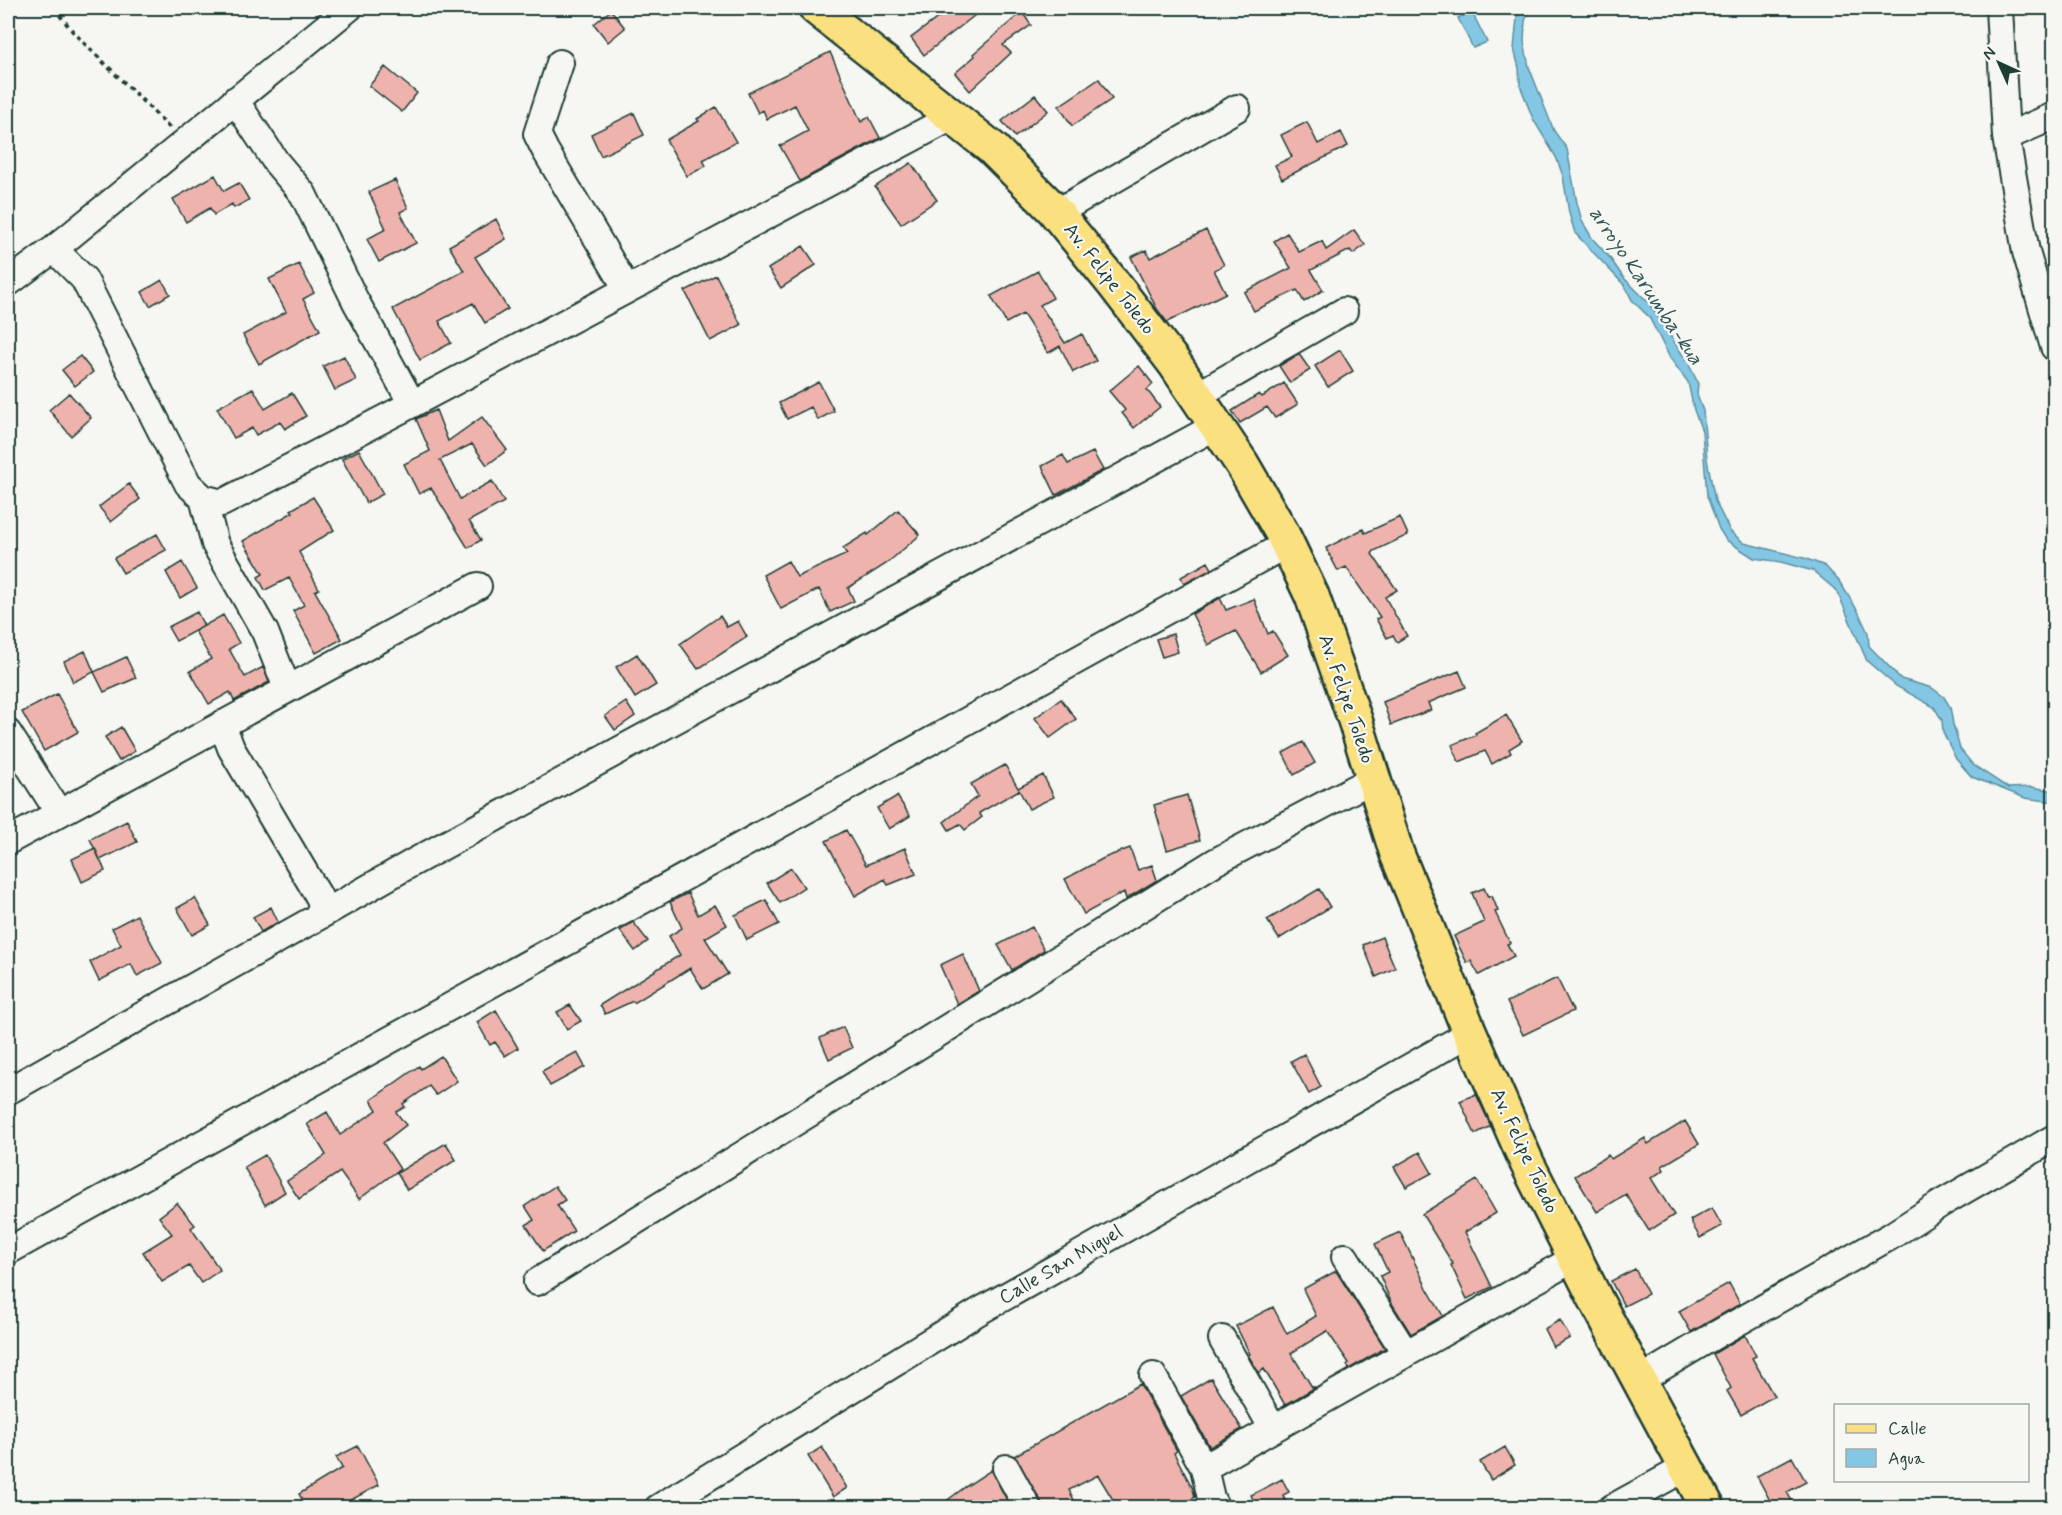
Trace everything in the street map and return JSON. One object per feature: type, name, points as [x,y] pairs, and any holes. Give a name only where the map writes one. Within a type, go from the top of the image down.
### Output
[{"type":"main road","name":"Av. Felipe Toledo","points":[[816,8],[992,148],[1056,213],[1175,364],[1242,464],[1287,544],[1312,596],[1397,854],[1470,1033],[1527,1163],[1708,1508]]},
{"type":"street","points":[[8,283],[54,249],[349,8]]},
{"type":"street","points":[[1999,8],[2006,137],[2026,252],[2055,347]]},
{"type":"street","points":[[561,63],[537,134],[627,289]]},
{"type":"street","points":[[235,100],[276,162],[303,194],[355,300],[412,404]]},
{"type":"street","points":[[1056,213],[1237,108]]},
{"type":"street","points":[[2006,137],[2055,116]]},
{"type":"street","points":[[54,249],[84,279],[188,484],[203,498],[222,502],[412,404],[952,117]]},
{"type":"street","points":[[1196,396],[1344,311]]},
{"type":"street","points":[[8,1091],[412,863],[1216,426]]},
{"type":"street","points":[[203,498],[215,544],[266,632],[287,688]]},
{"type":"street","points":[[8,1251],[1287,544]]},
{"type":"street","points":[[8,841],[478,586]]},
{"type":"street","points":[[222,724],[231,747],[322,903],[321,912],[316,918]]},
{"type":"street","points":[[8,733],[59,813]]},
{"type":"street","points":[[537,1282],[1215,862],[1373,779]]},
{"type":"street","name":"Calle San Miguel","points":[[660,1507],[978,1312],[1470,1033]]},
{"type":"street","points":[[1640,1380],[1881,1242],[1942,1203],[2055,1138]]},
{"type":"street","points":[[1345,1257],[1406,1354]]},
{"type":"street","points":[[1204,1468],[1575,1258]]},
{"type":"street","points":[[1222,1339],[1273,1429]]},
{"type":"street","points":[[1152,1376],[1204,1468],[1206,1504]]},
{"type":"street","points":[[1612,1508],[1687,1467]]},
{"type":"street","points":[[1006,1468],[1028,1508]]},
{"type":"path","points":[[54,8],[75,34],[184,142]]},
{"type":"water","points":[[1518,8],[1530,8],[1525,21],[1524,42],[1529,67],[1554,131],[1567,149],[1582,221],[1592,238],[1623,277],[1649,303],[1688,363],[1698,383],[1697,395],[1703,411],[1707,459],[1715,501],[1730,531],[1744,543],[1804,558],[1825,566],[1839,581],[1858,611],[1868,633],[1869,646],[1901,679],[1932,688],[1944,697],[1950,707],[1960,749],[1973,765],[2008,788],[2032,787],[2054,791],[2054,802],[2025,798],[1972,777],[1956,759],[1943,732],[1942,720],[1934,707],[1896,686],[1867,661],[1837,591],[1813,571],[1781,562],[1754,558],[1726,540],[1719,529],[1707,496],[1702,431],[1694,410],[1688,382],[1670,358],[1649,317],[1632,300],[1625,286],[1575,233],[1563,176],[1556,157],[1533,119],[1520,85],[1519,68],[1514,49]]},
{"type":"water","points":[[1472,12],[1487,42],[1473,48],[1458,18]]},
{"type":"building","points":[[951,8],[967,8],[974,16],[924,55],[911,38]]},
{"type":"building","points":[[611,10],[625,28],[608,42],[594,24]]},
{"type":"building","points":[[1022,12],[1031,25],[1003,45],[1011,53],[970,91],[955,73],[975,56],[973,54]]},
{"type":"building","points":[[830,52],[861,122],[869,117],[880,138],[800,181],[780,146],[808,131],[795,105],[767,119],[763,110],[758,113],[748,93]]},
{"type":"building","points":[[385,67],[417,93],[402,112],[369,86]]},
{"type":"building","points":[[1099,79],[1112,99],[1072,126],[1059,106]]},
{"type":"building","points":[[1035,95],[1048,111],[1015,137],[1002,121]]},
{"type":"building","points":[[716,107],[736,142],[703,160],[706,166],[687,176],[666,140],[699,121],[697,119]]},
{"type":"building","points":[[634,113],[644,135],[601,156],[591,134]]},
{"type":"building","points":[[1307,122],[1318,144],[1341,132],[1348,146],[1282,179],[1275,165],[1292,157],[1281,135]]},
{"type":"building","points":[[911,163],[937,200],[901,224],[875,187]]},
{"type":"building","points":[[215,175],[224,191],[239,183],[249,200],[234,208],[232,204],[214,215],[210,208],[186,222],[173,199]]},
{"type":"building","points":[[395,180],[408,208],[400,212],[416,243],[379,262],[367,239],[386,229],[369,192]]},
{"type":"building","points":[[496,219],[506,239],[475,257],[508,309],[485,323],[473,303],[439,321],[451,343],[420,360],[393,309],[464,271],[449,246]]},
{"type":"building","points":[[1206,230],[1224,265],[1214,270],[1226,293],[1167,322],[1157,309],[1131,257],[1146,250],[1150,258]]},
{"type":"building","points":[[1354,230],[1365,245],[1353,254],[1350,250],[1311,270],[1323,290],[1304,302],[1297,290],[1254,311],[1244,292],[1291,268],[1274,241],[1287,233],[1299,252],[1322,241],[1326,250]]},
{"type":"building","points":[[803,246],[816,265],[781,288],[768,269]]},
{"type":"building","points":[[299,264],[314,293],[303,299],[320,330],[259,364],[243,335],[286,312],[269,279]]},
{"type":"building","points":[[1038,271],[1053,298],[1040,305],[1065,343],[1082,334],[1096,361],[1073,372],[1060,346],[1048,353],[1023,314],[1006,323],[991,296]]},
{"type":"building","points":[[716,275],[741,325],[710,341],[685,291]]},
{"type":"building","points":[[162,280],[170,294],[150,306],[142,292]]},
{"type":"building","points":[[1340,350],[1353,371],[1328,387],[1315,366]]},
{"type":"building","points":[[1299,354],[1310,370],[1290,383],[1279,366]]},
{"type":"building","points":[[80,356],[93,372],[75,386],[62,370]]},
{"type":"building","points":[[344,356],[356,380],[335,390],[323,366]]},
{"type":"building","points":[[1139,366],[1153,384],[1147,390],[1160,407],[1134,428],[1122,413],[1125,410],[1109,391]]},
{"type":"building","points":[[819,382],[834,411],[818,420],[811,407],[787,419],[779,403]]},
{"type":"building","points":[[1284,383],[1298,404],[1275,418],[1267,407],[1240,423],[1232,411],[1259,394],[1262,397]]},
{"type":"building","points":[[253,388],[265,409],[292,393],[306,416],[285,429],[280,422],[256,435],[252,428],[234,438],[217,408]]},
{"type":"building","points":[[69,393],[91,418],[71,436],[49,410]]},
{"type":"building","points":[[436,410],[448,441],[482,417],[507,450],[487,465],[472,444],[440,460],[460,499],[492,481],[504,502],[469,521],[481,540],[468,548],[431,488],[419,494],[404,464],[430,451],[416,419]]},
{"type":"building","points":[[359,450],[383,494],[366,503],[342,459]]},
{"type":"building","points":[[1093,452],[1103,470],[1056,495],[1042,466],[1063,455],[1068,464]]},
{"type":"building","points":[[129,484],[140,499],[111,522],[99,507]]},
{"type":"building","points":[[313,497],[334,530],[299,552],[319,589],[315,591],[342,639],[316,653],[293,611],[304,605],[289,578],[265,590],[258,577],[263,574],[243,541],[293,512],[291,510]]},
{"type":"building","points":[[898,510],[920,535],[886,564],[848,588],[854,601],[830,612],[819,589],[781,609],[763,575],[788,561],[797,577],[847,554],[843,548],[867,533],[868,535]]},
{"type":"building","points":[[1400,517],[1408,535],[1372,554],[1397,590],[1385,597],[1407,636],[1397,642],[1393,635],[1387,638],[1376,619],[1380,617],[1346,567],[1338,571],[1326,548],[1363,529],[1365,533]]},
{"type":"building","points":[[157,534],[166,550],[123,573],[114,558]]},
{"type":"building","points":[[182,562],[197,588],[180,598],[166,572]]},
{"type":"building","points":[[1208,562],[1212,569],[1184,584],[1181,577]]},
{"type":"building","points":[[1220,598],[1226,610],[1254,599],[1268,634],[1273,631],[1288,655],[1261,672],[1236,631],[1208,645],[1192,614]]},
{"type":"building","points":[[197,612],[204,626],[176,641],[168,627]]},
{"type":"building","points":[[223,615],[239,643],[229,649],[245,677],[263,667],[269,682],[234,701],[230,692],[209,704],[190,671],[211,659],[195,631]]},
{"type":"building","points":[[720,616],[727,627],[738,621],[747,637],[698,669],[680,644]]},
{"type":"building","points":[[1173,634],[1178,652],[1162,657],[1156,639]]},
{"type":"building","points":[[85,651],[94,672],[73,682],[64,661]]},
{"type":"building","points":[[637,654],[656,685],[635,698],[616,667]]},
{"type":"building","points":[[126,657],[136,678],[104,692],[94,672]]},
{"type":"building","points":[[1459,671],[1466,687],[1428,703],[1431,710],[1391,725],[1383,702]]},
{"type":"building","points":[[57,694],[78,732],[44,751],[22,712]]},
{"type":"building","points":[[1061,699],[1076,719],[1050,738],[1035,718]]},
{"type":"building","points":[[626,702],[635,716],[615,730],[605,716]]},
{"type":"building","points":[[1506,715],[1522,741],[1509,749],[1511,753],[1492,764],[1485,751],[1459,762],[1452,745],[1476,735],[1475,733]]},
{"type":"building","points":[[121,727],[135,751],[119,761],[105,737]]},
{"type":"building","points":[[1303,742],[1315,763],[1294,775],[1283,753]]},
{"type":"building","points":[[1005,765],[1018,788],[1043,775],[1054,797],[1029,809],[1019,790],[979,813],[982,817],[965,830],[960,824],[949,830],[944,822],[978,796],[971,784]]},
{"type":"building","points":[[1187,795],[1200,840],[1167,850],[1154,805]]},
{"type":"building","points":[[897,796],[910,816],[889,829],[877,808]]},
{"type":"building","points":[[127,821],[137,842],[100,860],[90,839]]},
{"type":"building","points":[[846,830],[866,865],[905,848],[916,874],[888,885],[885,879],[855,896],[826,841]]},
{"type":"building","points":[[95,848],[105,871],[82,882],[72,859]]},
{"type":"building","points":[[1130,848],[1138,870],[1152,865],[1157,880],[1126,899],[1124,892],[1084,914],[1065,879],[1104,858]]},
{"type":"building","points":[[791,868],[804,887],[780,903],[767,883]]},
{"type":"building","points":[[1484,888],[1488,897],[1492,896],[1498,911],[1495,912],[1514,956],[1479,975],[1471,961],[1467,963],[1454,936],[1484,922],[1472,893]]},
{"type":"building","points":[[1319,889],[1330,907],[1279,939],[1267,920]]},
{"type":"building","points":[[688,893],[698,915],[715,905],[727,925],[705,938],[728,974],[703,989],[690,968],[634,1003],[633,1001],[605,1014],[600,1005],[680,955],[669,936],[682,928],[670,902]]},
{"type":"building","points":[[195,898],[210,925],[192,935],[177,908]]},
{"type":"building","points":[[766,900],[779,924],[747,940],[735,915]]},
{"type":"building","points":[[271,907],[278,922],[261,932],[253,917]]},
{"type":"building","points":[[137,915],[162,963],[137,976],[131,964],[99,981],[90,962],[121,945],[112,928]]},
{"type":"building","points":[[633,922],[648,941],[635,951],[620,931]]},
{"type":"building","points":[[1032,927],[1044,950],[1012,970],[998,945]]},
{"type":"building","points":[[1382,937],[1395,968],[1376,977],[1363,945]]},
{"type":"building","points":[[963,954],[979,991],[957,1004],[940,965]]},
{"type":"building","points":[[1557,978],[1573,1011],[1523,1035],[1507,1002]]},
{"type":"building","points":[[570,1005],[581,1021],[567,1029],[557,1012]]},
{"type":"building","points":[[496,1010],[518,1048],[505,1056],[495,1042],[490,1045],[477,1022]]},
{"type":"building","points":[[843,1027],[852,1048],[829,1059],[820,1038]]},
{"type":"building","points":[[577,1052],[585,1067],[550,1086],[542,1071]]},
{"type":"building","points":[[1304,1054],[1321,1087],[1309,1094],[1291,1061]]},
{"type":"building","points":[[441,1056],[457,1081],[436,1095],[429,1086],[403,1104],[405,1107],[396,1112],[406,1125],[383,1143],[400,1169],[359,1199],[340,1172],[299,1199],[287,1181],[326,1155],[307,1124],[327,1112],[340,1135],[377,1110],[371,1100],[419,1066],[421,1069]]},
{"type":"building","points":[[1476,1094],[1491,1126],[1475,1134],[1460,1101]]},
{"type":"building","points":[[1685,1121],[1699,1144],[1662,1166],[1664,1170],[1651,1178],[1674,1215],[1649,1231],[1626,1194],[1597,1212],[1575,1176],[1608,1155],[1611,1159],[1645,1138],[1648,1144]]},
{"type":"building","points":[[446,1143],[456,1160],[407,1190],[397,1173]]},
{"type":"building","points":[[1420,1152],[1432,1173],[1406,1187],[1394,1167]]},
{"type":"building","points":[[265,1155],[285,1192],[265,1205],[244,1167]]},
{"type":"building","points":[[1477,1180],[1496,1213],[1465,1232],[1492,1287],[1467,1299],[1451,1265],[1453,1264],[1422,1214]]},
{"type":"building","points":[[555,1186],[565,1200],[557,1205],[574,1231],[543,1251],[526,1225],[534,1220],[525,1206]]},
{"type":"building","points":[[177,1203],[195,1225],[191,1228],[220,1270],[201,1283],[189,1266],[162,1282],[143,1252],[172,1234],[159,1217]]},
{"type":"building","points":[[1712,1208],[1722,1226],[1700,1238],[1690,1220]]},
{"type":"building","points":[[1400,1232],[1443,1316],[1411,1334],[1391,1302],[1380,1276],[1388,1272],[1375,1244]]},
{"type":"building","points":[[1635,1269],[1648,1294],[1624,1306],[1611,1281]]},
{"type":"building","points":[[1336,1271],[1385,1348],[1349,1369],[1347,1365],[1349,1363],[1327,1331],[1291,1353],[1312,1387],[1316,1387],[1285,1405],[1264,1369],[1259,1373],[1248,1355],[1250,1354],[1236,1326],[1273,1307],[1287,1334],[1316,1316],[1303,1289]]},
{"type":"building","points":[[1729,1283],[1740,1304],[1691,1332],[1679,1311]]},
{"type":"building","points":[[1560,1320],[1570,1338],[1553,1347],[1544,1329]]},
{"type":"building","points":[[1745,1335],[1756,1356],[1752,1358],[1774,1396],[1741,1415],[1727,1391],[1731,1388],[1713,1354]]},
{"type":"building","points":[[1211,1378],[1242,1429],[1210,1447],[1181,1396]]},
{"type":"building","points":[[1140,1384],[1177,1451],[1174,1453],[1195,1497],[1177,1508],[1118,1508],[1098,1475],[1069,1490],[1078,1508],[1043,1508],[1014,1456]]},
{"type":"building","points":[[358,1446],[379,1485],[336,1508],[307,1508],[299,1494],[342,1468],[336,1457]]},
{"type":"building","points":[[822,1447],[847,1488],[833,1497],[808,1456]]},
{"type":"building","points":[[1505,1447],[1515,1465],[1491,1480],[1480,1462]]},
{"type":"building","points":[[1792,1457],[1806,1482],[1787,1492],[1793,1503],[1783,1508],[1774,1508],[1757,1476]]},
{"type":"building","points":[[991,1470],[1011,1508],[937,1508],[965,1487]]},
{"type":"building","points":[[1282,1479],[1289,1492],[1283,1495],[1289,1508],[1257,1508],[1251,1495]]},
{"type":"water label","name":"arroyo Karumba-kua","points":[[1646,286]]}]
